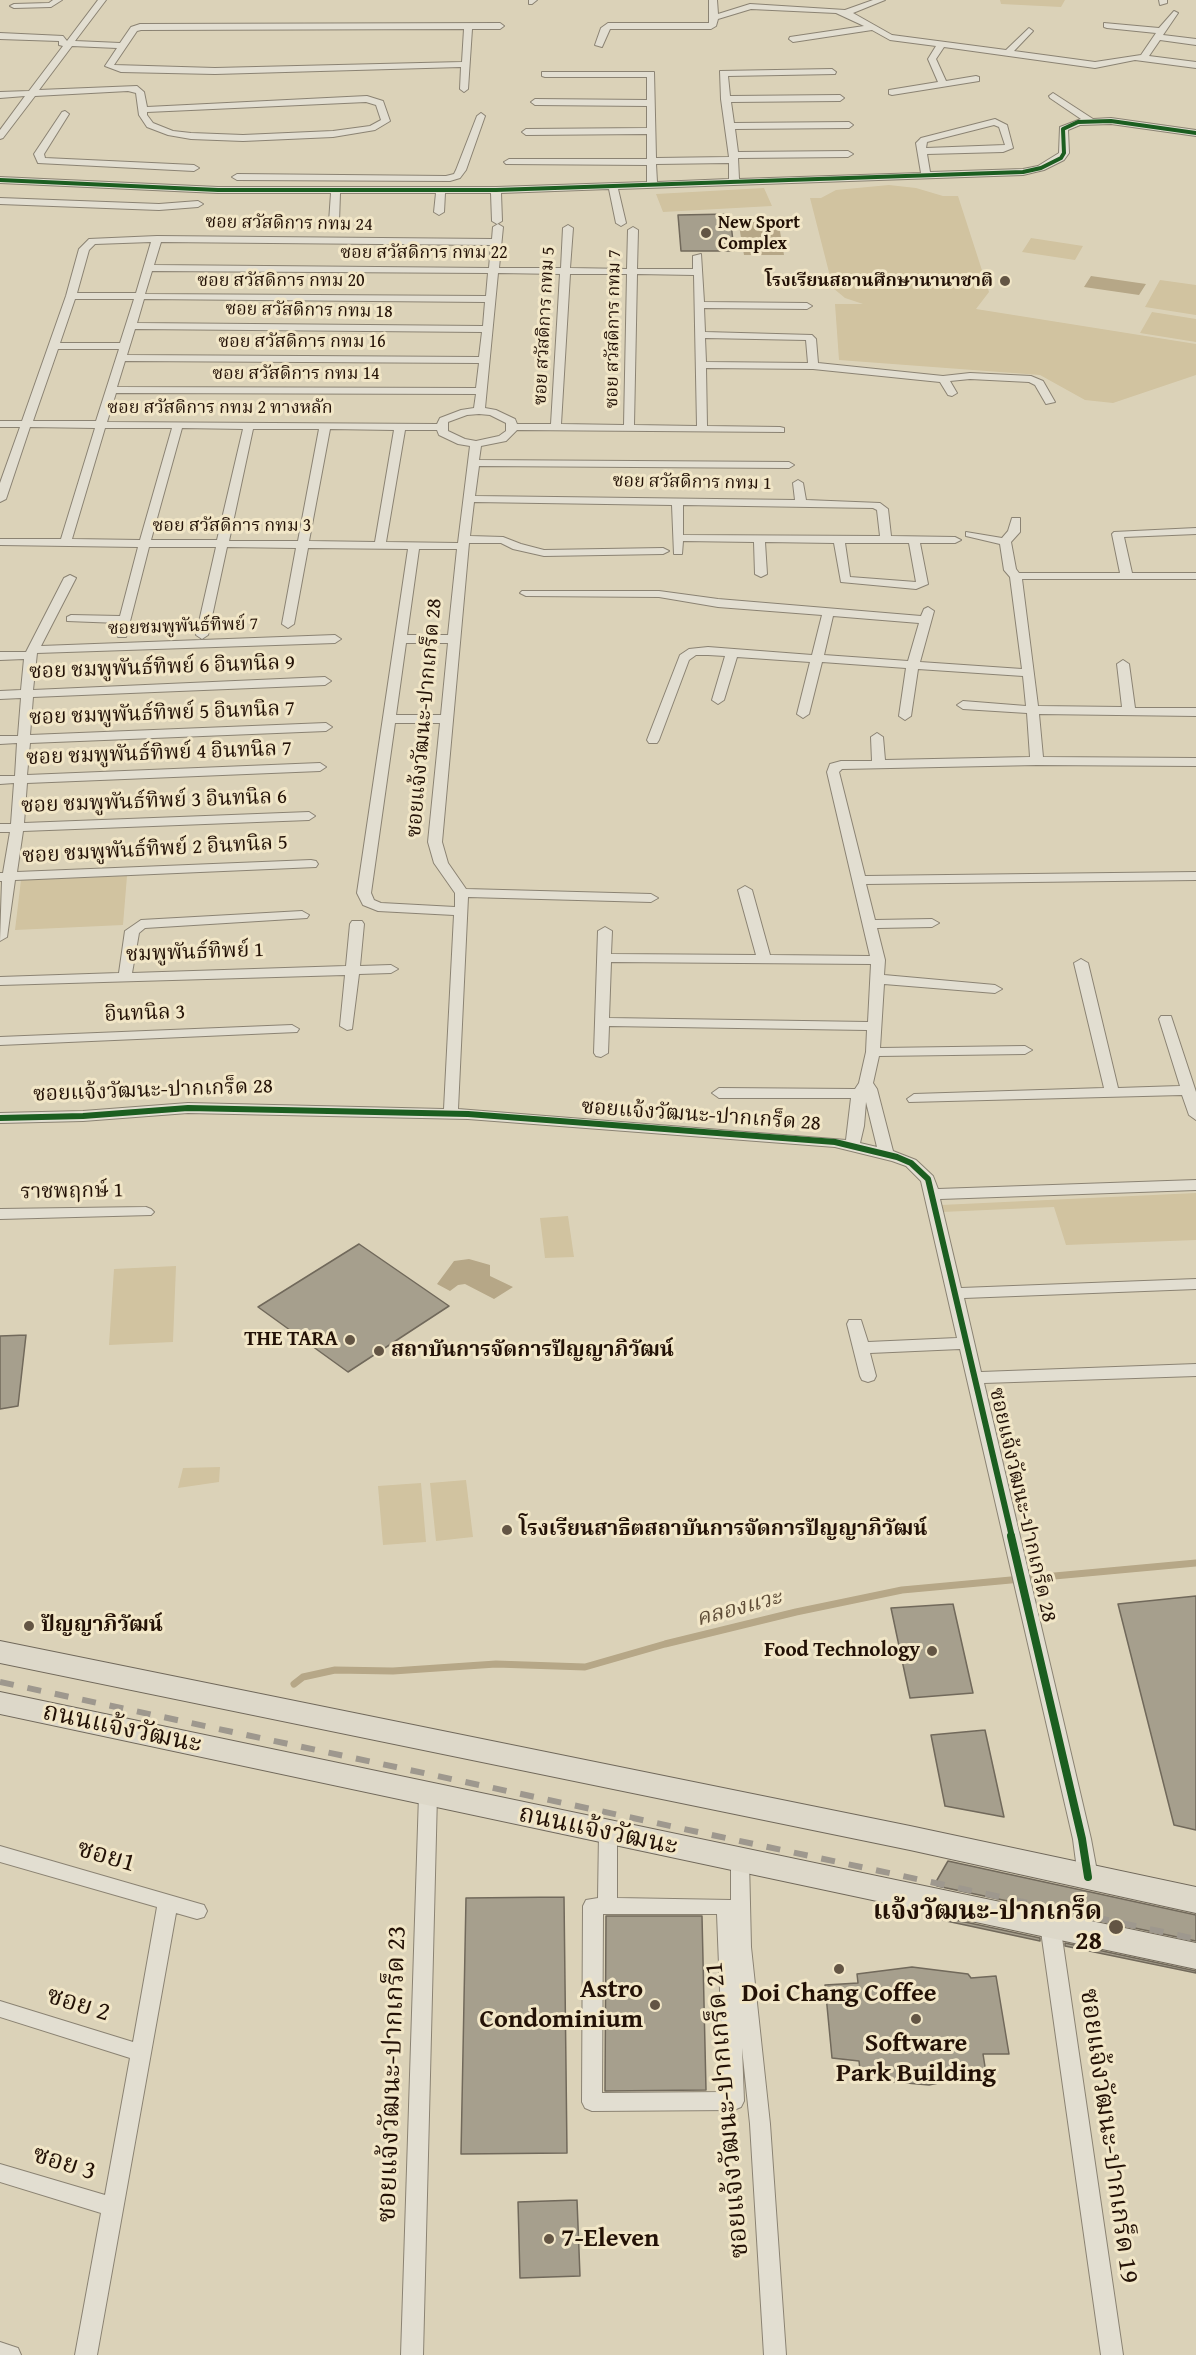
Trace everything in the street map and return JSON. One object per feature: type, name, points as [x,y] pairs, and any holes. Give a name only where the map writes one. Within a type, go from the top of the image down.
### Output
[{"type":"main road","points":[[0,1652],[910,1838],[1196,1900]]},
{"type":"main road","name":"ถนนแจ้งวัฒนะ","points":[[0,1703],[1196,1956]]},
{"type":"street","points":[[14,6],[44,6],[58,0]]},
{"type":"street","points":[[0,136],[92,0]]},
{"type":"street","points":[[65,42],[102,0]]},
{"type":"street","points":[[599,45],[605,28],[608,26],[707,26],[713,24],[713,0]]},
{"type":"street","points":[[733,0],[750,6]]},
{"type":"street","points":[[846,13],[881,0]]},
{"type":"street","points":[[714,18],[750,6],[786,4],[846,13],[890,38],[1095,65],[1135,57],[1196,65]]},
{"type":"street","points":[[1143,58],[1174,13]]},
{"type":"street","points":[[1107,25],[1196,42]]},
{"type":"street","points":[[466,64],[215,71],[121,69],[109,66],[134,29],[152,26],[500,26]]},
{"type":"street","points":[[464,89],[468,26]]},
{"type":"street","points":[[793,39],[872,28]]},
{"type":"street","points":[[1008,53],[1029,31]]},
{"type":"street","points":[[0,36],[122,46]]},
{"type":"street","points":[[941,44],[932,58],[943,84]]},
{"type":"street","points":[[1089,76],[1095,65]]},
{"type":"street","points":[[734,180],[723,73],[832,72]]},
{"type":"street","points":[[545,74],[651,74],[652,184]]},
{"type":"street","points":[[892,92],[976,79]]},
{"type":"street","points":[[959,82],[975,93]]},
{"type":"street","points":[[0,100],[140,92],[142,110],[150,125],[160,130],[200,137],[243,138],[333,134],[372,128],[386,121],[380,102],[368,99],[142,110]]},
{"type":"street","points":[[0,95],[25,97]]},
{"type":"street","points":[[1053,96],[1090,121]]},
{"type":"street","points":[[0,120],[25,97]]},
{"type":"street","points":[[725,99],[840,98]]},
{"type":"street","points":[[535,102],[651,103]]},
{"type":"street","points":[[66,114],[38,157],[47,162],[194,168]]},
{"type":"street","points":[[237,177],[433,180],[457,176],[481,116]]},
{"type":"street","points":[[0,180],[172,188],[441,191],[1023,172],[1041,168],[1061,158],[1064,153],[1064,129],[1078,122],[1111,121],[1196,133]]},
{"type":"street","points":[[924,151],[1003,149],[1010,146],[1003,125],[995,122],[924,140],[921,143],[926,175]]},
{"type":"street","points":[[729,126],[849,125]]},
{"type":"street","points":[[526,132],[650,131]]},
{"type":"street","points":[[509,162],[650,162],[848,154]]},
{"type":"street","points":[[66,183],[84,163]]},
{"type":"street","points":[[306,190],[308,178]]},
{"type":"street","points":[[613,186],[621,223]]},
{"type":"street","points":[[154,187],[154,206]]},
{"type":"street","points":[[154,206],[172,188]]},
{"type":"street","points":[[334,222],[336,189]]},
{"type":"street","points":[[479,411],[498,224],[496,190]]},
{"type":"street","points":[[439,212],[441,191]]},
{"type":"street","points":[[0,201],[154,206],[198,204]]},
{"type":"street","name":"ซอย สวัสดิการ กทม 5","points":[[556,427],[568,228]]},
{"type":"street","name":"ซอย สวัสดิการ กทม 7","points":[[628,428],[633,230]]},
{"type":"street","points":[[65,543],[157,239]]},
{"type":"street","name":"ซอย สวัสดิการ กทม 24","points":[[71,296],[84,249],[92,241],[157,239],[324,255],[496,242]]},
{"type":"street","name":"ซอย สวัสดิการ กทม 22","points":[[148,268],[324,255],[493,269],[699,272]]},
{"type":"street","points":[[698,256],[702,429]]},
{"type":"street","points":[[0,499],[71,296]]},
{"type":"street","name":"ซอย สวัสดิการ กทม 20","points":[[71,296],[490,299]]},
{"type":"street","points":[[700,305],[807,306]]},
{"type":"street","name":"ซอย สวัสดิการ กทม 18","points":[[131,326],[487,329]]},
{"type":"street","points":[[701,335],[808,337],[811,339],[813,366]]},
{"type":"street","points":[[53,346],[124,346]]},
{"type":"street","name":"ซอย สวัสดิการ กทม 16","points":[[121,358],[484,360]]},
{"type":"street","points":[[701,365],[813,366],[943,380],[970,376],[1031,379],[1039,383],[1050,402]]},
{"type":"street","points":[[943,380],[952,393]]},
{"type":"street","name":"ซอย สวัสดิการ กทม 14","points":[[111,390],[481,391]]},
{"type":"street","points":[[479,411],[503,416],[511,421],[513,427],[510,433],[502,439],[476,444],[450,439],[443,433],[441,427],[444,420],[453,415],[479,411]]},
{"type":"street","name":"ซอย สวัสดิการ กทม 2 ทางหลัก","points":[[0,424],[441,427]]},
{"type":"street","points":[[122,634],[144,544],[178,425]]},
{"type":"street","points":[[202,635],[249,425]]},
{"type":"street","points":[[288,624],[325,425]]},
{"type":"street","points":[[380,546],[400,426]]},
{"type":"street","points":[[513,427],[780,430]]},
{"type":"street","name":"ซอยแจ้งวัฒนะ-ปากเกร็ด 28","points":[[462,893],[441,863],[435,842],[454,639],[476,444]]},
{"type":"street","points":[[474,463],[789,465]]},
{"type":"street","points":[[798,483],[801,502]]},
{"type":"street","name":"ซอย สวัสดิการ กทม 1","points":[[469,499],[677,500],[876,505],[882,509],[886,540]]},
{"type":"street","points":[[677,500],[678,552]]},
{"type":"street","points":[[1005,542],[1014,532],[1016,520]]},
{"type":"street","points":[[1127,577],[1118,534],[1196,531]]},
{"type":"street","points":[[970,534],[1005,542]]},
{"type":"street","points":[[678,538],[955,540]]},
{"type":"street","points":[[759,538],[761,574]]},
{"type":"street","points":[[839,539],[845,580],[916,586],[922,584],[914,540]]},
{"type":"street","name":"ซอย สวัสดิการ กทม 3","points":[[0,542],[380,546],[464,543],[512,544],[544,552],[663,551]]},
{"type":"street","points":[[1005,542],[1010,570],[1016,576],[1029,673],[1037,761]]},
{"type":"street","points":[[414,546],[364,893],[368,902],[378,907],[462,911]]},
{"type":"street","points":[[1016,576],[1196,576]]},
{"type":"street","points":[[0,932],[4,877],[17,827],[31,653],[70,578]]},
{"type":"street","points":[[526,593],[659,594],[708,602],[828,613],[927,615],[914,665],[905,716]]},
{"type":"street","points":[[803,714],[828,613]]},
{"type":"street","points":[[71,619],[126,620]]},
{"type":"street","name":"ซอยชมพูพันธ์ทิพย์ 7","points":[[0,656],[335,639]]},
{"type":"street","points":[[400,639],[454,639]]},
{"type":"street","points":[[653,740],[686,655],[693,652],[732,652],[1029,673]]},
{"type":"street","points":[[718,700],[732,652]]},
{"type":"street","points":[[1123,664],[1129,711]]},
{"type":"street","name":"ซอย ชมพูพันธ์ทิพย์ 6 อินทนิล 9","points":[[0,695],[325,681]]},
{"type":"street","points":[[963,705],[1031,710],[1196,712]]},
{"type":"street","points":[[388,719],[447,719]]},
{"type":"street","name":"ซอย ชมพูพันธ์ทิพย์ 5 อินทนิล 7","points":[[0,740],[326,727]]},
{"type":"street","points":[[877,738],[879,764]]},
{"type":"street","points":[[852,1146],[873,1052],[878,960],[833,772],[834,767],[1037,761],[1196,762]]},
{"type":"street","name":"ซอย ชมพูพันธ์ทิพย์ 4 อินทนิล 7","points":[[0,780],[320,767]]},
{"type":"street","name":"ซอย ชมพูพันธ์ทิพย์ 3 อินทนิล 6","points":[[0,828],[309,816]]},
{"type":"street","name":"ซอย ชมพูพันธ์ทิพย์ 2 อินทนิล 5","points":[[4,877],[311,864]]},
{"type":"street","points":[[859,880],[1196,876]]},
{"type":"street","points":[[745,890],[764,959]]},
{"type":"street","points":[[451,1113],[462,893],[651,898]]},
{"type":"street","points":[[125,976],[132,932],[141,924],[302,915]]},
{"type":"street","points":[[870,924],[932,923]]},
{"type":"street","points":[[347,1026],[357,924]]},
{"type":"street","points":[[601,1053],[605,931]]},
{"type":"street","points":[[604,958],[878,960]]},
{"type":"street","points":[[1081,963],[1112,1092]]},
{"type":"street","name":"ชมพูพันธ์ทิพย์ 1","points":[[0,981],[391,969]]},
{"type":"street","points":[[878,979],[902,983],[995,989]]},
{"type":"street","points":[[1166,1019],[1196,1115]]},
{"type":"street","points":[[602,1022],[874,1026]]},
{"type":"street","name":"อินทนิล 3","points":[[0,1041],[292,1029]]},
{"type":"street","points":[[873,1052],[1025,1050]]},
{"type":"street","points":[[719,1093],[870,1089],[886,1154]]},
{"type":"street","points":[[914,1099],[1188,1090]]},
{"type":"street","name":"ซอยแจ้งวัฒนะ-ปากเกร็ด 28","points":[[0,1118],[83,1116],[188,1108],[451,1113],[835,1142],[886,1154],[911,1164],[928,1179],[1082,1839],[1088,1877]]},
{"type":"street","points":[[931,1194],[1196,1185]]},
{"type":"street","name":"ราชพฤกษ์ 1","points":[[0,1214],[146,1212]]},
{"type":"street","points":[[955,1293],[1196,1284]]},
{"type":"street","points":[[855,1324],[868,1376]]},
{"type":"street","points":[[861,1348],[967,1343]]},
{"type":"street","points":[[975,1378],[1196,1370]]},
{"type":"street","name":"ซอยแจ้งวัฒนะ-ปากเกร็ด 23","points":[[412,2355],[428,1795]]},
{"type":"street","points":[[608,1833],[608,1906]]},
{"type":"street","name":"ซอย1","points":[[0,1854],[197,1911]]},
{"type":"street","name":"ซอยแจ้งวัฒนะ-ปากเกร็ด 21","points":[[740,1860],[741,1947],[760,2124],[775,2355]]},
{"type":"street","points":[[86,2355],[168,1902]]},
{"type":"street","points":[[593,1906],[608,1906],[726,1906],[734,2102],[592,2102],[593,1906]]},
{"type":"street","name":"ซอยแจ้งวัฒนะ-ปากเกร็ด 19","points":[[1050,1924],[1113,2355]]},
{"type":"street","name":"ซอย 2","points":[[0,2008],[141,2053]]},
{"type":"street","name":"ซอย 3","points":[[0,2173],[113,2207]]},
{"type":"street","points":[[0,2352],[10,2355]]},
{"type":"shaded area","points":[[1000,0],[1065,0],[1061,7],[1001,4]]},
{"type":"shaded area","points":[[889,185],[916,188],[943,196],[958,196],[989,292],[976,309],[1196,344],[1196,375],[1113,403],[1085,400],[1040,375],[839,360],[835,304],[863,304],[845,298],[833,288],[810,198],[821,198],[836,190]]},
{"type":"shaded area","points":[[764,188],[772,206],[663,212],[656,194]]},
{"type":"shaded area","points":[[778,219],[784,255],[744,255],[738,220]]},
{"type":"shaded area","points":[[1031,238],[1083,246],[1075,260],[1022,252]]},
{"type":"shaded area","points":[[1091,276],[1146,284],[1139,295],[1084,287]]},
{"type":"shaded area","points":[[1160,280],[1196,285],[1196,315],[1145,307]]},
{"type":"shaded area","points":[[1152,312],[1196,319],[1196,342],[1140,333]]},
{"type":"shaded area","points":[[127,876],[123,925],[15,930],[21,880]]},
{"type":"shaded area","points":[[1196,1193],[1196,1240],[1066,1245],[1054,1207],[942,1212],[941,1205]]},
{"type":"shaded area","points":[[568,1216],[574,1257],[545,1258],[540,1218]]},
{"type":"shaded area","points":[[469,1259],[490,1265],[490,1276],[513,1287],[494,1299],[465,1284],[458,1285],[450,1291],[437,1284],[454,1261]]},
{"type":"shaded area","points":[[176,1266],[173,1342],[109,1345],[114,1269]]},
{"type":"shaded area","points":[[220,1467],[219,1482],[178,1488],[183,1468]]},
{"type":"shaded area","points":[[466,1480],[473,1537],[436,1541],[430,1483]]},
{"type":"shaded area","points":[[421,1483],[426,1542],[383,1545],[378,1486]]},
{"type":"building","name":"New Sport Complex","points":[[730,214],[734,251],[681,251],[678,215]]},
{"type":"building","name":"THE TARA","points":[[359,1244],[449,1306],[348,1372],[258,1307]]},
{"type":"building","points":[[26,1335],[18,1406],[0,1409],[0,1336]]},
{"type":"building","points":[[1196,1596],[1196,1830],[1174,1825],[1118,1604]]},
{"type":"building","name":"Food Technology","points":[[953,1604],[973,1693],[910,1698],[891,1608]]},
{"type":"building","points":[[985,1730],[1004,1817],[945,1806],[931,1735]]},
{"type":"building","points":[[948,1861],[1196,1915],[1196,1941],[937,1886],[937,1880]]},
{"type":"building","points":[[564,1897],[567,2153],[461,2154],[466,1898]]},
{"type":"building","name":"Astro Condominium","points":[[606,1916],[702,1916],[706,2090],[605,2091]]},
{"type":"building","points":[[937,1916],[1040,1938],[1040,1941],[937,1919]]},
{"type":"building","points":[[1065,1943],[1196,1971],[1196,1973],[1065,1946]]},
{"type":"building","name":"Software Park Building","points":[[912,1967],[968,1974],[971,1978],[996,1976],[1009,2054],[983,2054],[986,2073],[929,2085],[861,2079],[859,2061],[832,2058],[825,1985],[858,1983],[857,1974]]},
{"type":"building","name":"7-Eleven","points":[[577,2200],[580,2276],[520,2278],[518,2202]]},
{"type":"waterway","name":"คลองแวะ","points":[[294,1684],[303,1677],[335,1670],[393,1671],[496,1664],[585,1667],[665,1644],[796,1612],[902,1590],[1196,1563]]},
{"type":"railway","points":[[0,1682],[1196,1939]]},
{"type":"cycle path","points":[[0,180],[218,190],[496,190],[1023,172],[1041,168],[1061,158],[1064,153],[1063,129],[1078,122],[1111,121],[1196,133]]},
{"type":"cycle path","points":[[0,1118],[83,1116],[188,1108],[468,1114],[835,1142],[897,1157],[911,1163],[928,1179],[1082,1839],[1088,1877]]},
{"type":"place","name":"New Sport Complex","points":[[706,233]]},
{"type":"place","name":"โรงเรียนสถานศึกษานานาชาติ","points":[[1005,281]]},
{"type":"place","name":"THE TARA","points":[[350,1340]]},
{"type":"place","name":"สถาบันการจัดการปัญญาภิวัฒน์","points":[[379,1351]]},
{"type":"place","name":"โรงเรียนสาธิตสถาบันการจัดการปัญญาภิวัฒน์","points":[[507,1530]]},
{"type":"place","name":"ปัญญาภิวัฒน์","points":[[29,1626]]},
{"type":"place","name":"Food Technology","points":[[932,1651]]},
{"type":"place","name":"แจ้งวัฒนะ-ปากเกร็ด 28","points":[[1116,1927]]},
{"type":"place","name":"Doi Chang Coffee","points":[[839,1969]]},
{"type":"place","name":"Astro Condominium","points":[[655,2005]]},
{"type":"place","name":"Software Park Building","points":[[916,2019]]},
{"type":"place","name":"7-Eleven","points":[[549,2239]]}]
